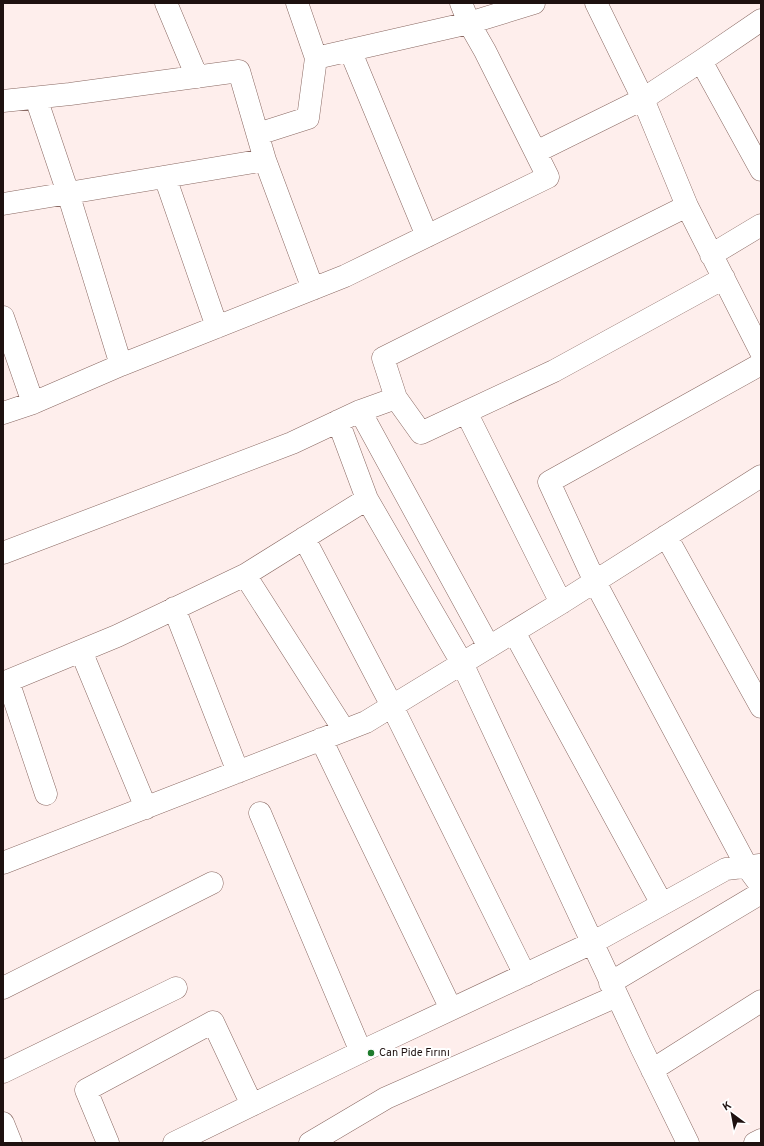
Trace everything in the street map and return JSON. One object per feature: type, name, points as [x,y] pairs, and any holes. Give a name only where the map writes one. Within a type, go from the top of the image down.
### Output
[{"type":"street","points":[[166,3],[197,77]]},
{"type":"street","points":[[258,134],[308,118],[316,58],[297,3]]},
{"type":"street","points":[[3,413],[345,276],[548,177],[485,51],[469,23],[461,3]]},
{"type":"street","points":[[316,58],[469,23],[534,3]]},
{"type":"street","points":[[596,3],[643,99],[687,206],[761,352]]},
{"type":"street","points":[[536,152],[643,99],[761,20]]},
{"type":"street","points":[[350,50],[427,236]]},
{"type":"street","points":[[701,61],[761,170]]},
{"type":"street","points":[[3,101],[239,71],[265,160],[313,289]]},
{"type":"street","points":[[36,98],[68,193],[121,366]]},
{"type":"street","points":[[3,204],[265,160]]},
{"type":"street","points":[[165,177],[217,327]]},
{"type":"street","points":[[687,206],[383,358],[396,398],[421,433],[554,371],[724,278]]},
{"type":"street","points":[[712,255],[761,225]]},
{"type":"street","points":[[3,317],[33,402]]},
{"type":"street","points":[[761,364],[549,482],[595,582],[754,866],[761,886]]},
{"type":"street","points":[[3,553],[292,443],[360,411],[396,398]]},
{"type":"street","points":[[360,411],[489,647]]},
{"type":"street","points":[[466,412],[562,603]]},
{"type":"street","points":[[338,421],[367,499],[462,664],[592,943],[688,1143]]},
{"type":"street","points":[[3,863],[366,722],[562,603],[666,536],[759,482]]},
{"type":"street","points":[[46,794],[5,682],[117,636],[245,575],[367,499]]},
{"type":"street","points":[[666,536],[761,707]]},
{"type":"street","points":[[304,538],[392,706],[525,975]]},
{"type":"street","points":[[245,575],[344,730]]},
{"type":"street","points":[[174,608],[238,772]]},
{"type":"street","points":[[514,632],[662,904]]},
{"type":"street","points":[[81,651],[146,808]]},
{"type":"street","points":[[321,740],[451,1009]]},
{"type":"street","points":[[260,813],[361,1052]]},
{"type":"street","points":[[174,1143],[361,1052],[592,943],[726,869],[754,866]]},
{"type":"street","points":[[3,988],[212,883]]},
{"type":"street","points":[[310,1143],[386,1098],[614,989],[761,893]]},
{"type":"street","points":[[3,1072],[176,988]]},
{"type":"street","points":[[652,1070],[761,1001]]},
{"type":"street","points":[[108,1143],[86,1090],[213,1022],[252,1105]]},
{"type":"street","points":[[3,1122],[11,1143]]},
{"type":"street","points":[[756,1143],[761,1140]]},
{"type":"place","name":"Can Pide Fırını","points":[[371,1053]]}]
